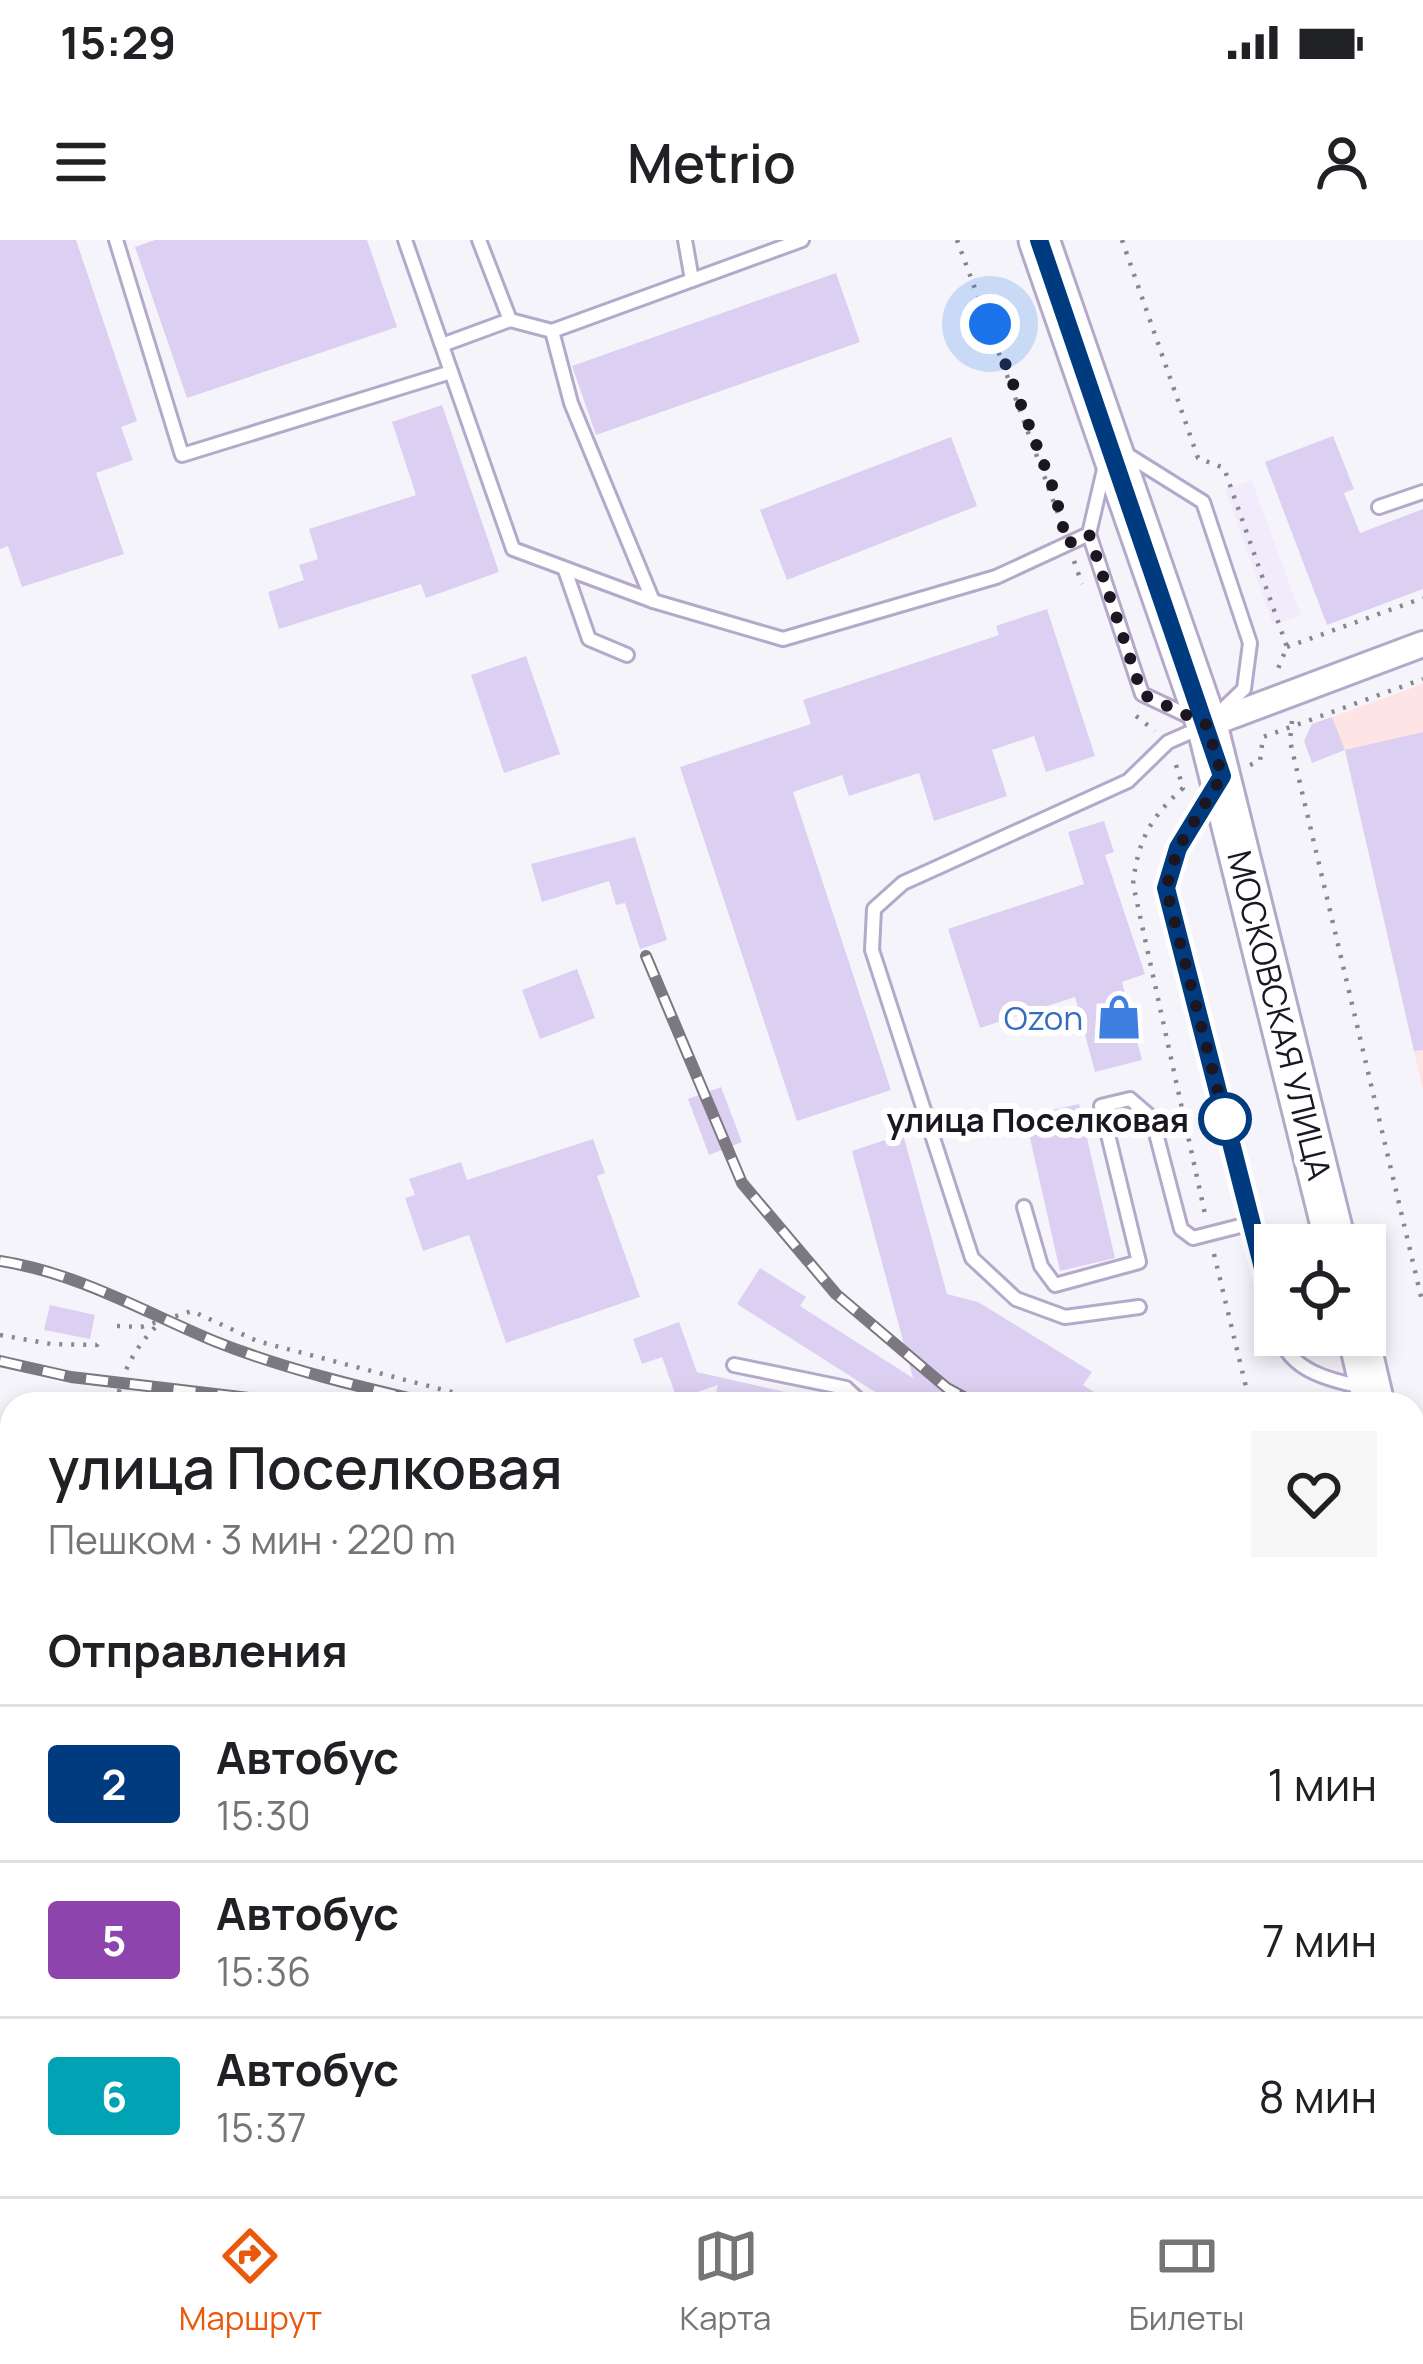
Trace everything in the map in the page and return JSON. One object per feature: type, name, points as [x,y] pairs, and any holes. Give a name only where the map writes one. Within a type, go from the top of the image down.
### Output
[{"type":"main road","name":"МОСКОВСКАЯ УЛИЦА","points":[[1039,240],[1207,725],[1331,1224]]},
{"type":"main road","points":[[1363,1356],[1372,1392]]},
{"type":"street","points":[[1207,725],[1423,644]]},
{"type":"lane","points":[[116,240],[182,455],[451,372]]},
{"type":"lane","points":[[405,240],[513,548],[653,601],[783,639],[996,577],[1089,534]]},
{"type":"lane","points":[[478,240],[510,320]]},
{"type":"lane","points":[[685,240],[692,280]]},
{"type":"lane","points":[[442,345],[510,320],[552,332],[802,240]]},
{"type":"lane","points":[[552,332],[571,403],[653,601]]},
{"type":"lane","points":[[1139,1307],[1065,1317],[1016,1299],[972,1258],[872,950],[874,909],[903,883],[1128,781],[1168,742],[1207,725],[1244,689],[1250,643],[1203,502],[1110,444],[1089,534],[1142,694],[1207,725]]},
{"type":"lane","points":[[1379,507],[1423,492]]},
{"type":"lane","points":[[565,570],[589,639],[627,655]]},
{"type":"lane","points":[[1222,776],[1178,848],[1166,888],[1254,1231]]},
{"type":"lane","points":[[1024,1207],[1040,1266],[1055,1285],[1139,1262],[1101,1106],[1130,1099],[1151,1118],[1181,1229],[1193,1238],[1252,1223]]},
{"type":"lane","points":[[1294,1356],[1318,1377],[1361,1392]]},
{"type":"lane","points":[[734,1366],[850,1392]]},
{"type":"path","points":[[957,240],[1055,493],[1083,586]]},
{"type":"path","points":[[1122,240],[1198,458],[1225,468],[1287,647],[1277,672],[1294,726],[1290,741],[1423,1305]]},
{"type":"path","points":[[1287,647],[1423,598]]},
{"type":"path","points":[[1294,726],[1423,679]]},
{"type":"path","points":[[1129,710],[1168,742],[1183,788],[1152,816],[1137,850],[1133,884],[1209,1234],[1249,1392]]},
{"type":"path","points":[[117,1326],[141,1327],[192,1310],[257,1341],[451,1392]]},
{"type":"path","points":[[120,1392],[127,1369],[148,1334],[166,1318]]},
{"type":"path","points":[[0,1335],[51,1344],[97,1345],[100,1340]]},
{"type":"shaded area","points":[[1252,480],[1301,616],[1273,625],[1225,489]]},
{"type":"shaded area","points":[[1423,684],[1423,1090],[1345,750],[1332,717]]},
{"type":"building","points":[[0,240],[76,240],[137,421],[121,427],[133,460],[96,473],[124,554],[22,587],[8,546],[0,549]]},
{"type":"building","points":[[155,240],[367,240],[397,327],[187,398],[135,247]]},
{"type":"building","points":[[836,273],[860,342],[596,435],[572,366]]},
{"type":"building","points":[[442,405],[499,572],[426,598],[421,584],[279,629],[268,592],[304,580],[299,565],[318,559],[309,529],[416,495],[392,422]]},
{"type":"building","points":[[1333,436],[1354,489],[1344,493],[1360,533],[1423,509],[1423,589],[1327,625],[1265,462]]},
{"type":"building","points":[[951,437],[977,506],[787,580],[760,510]]},
{"type":"building","points":[[1047,609],[1095,756],[1046,772],[1034,736],[992,750],[1007,796],[934,821],[919,773],[849,796],[842,775],[793,792],[891,1090],[797,1121],[680,767],[811,724],[803,700],[999,635],[996,626]]},
{"type":"building","points":[[526,656],[560,754],[504,773],[471,675]]},
{"type":"building","points":[[1332,717],[1345,750],[1312,763],[1304,741],[1312,724]]},
{"type":"building","points":[[1423,732],[1423,1050],[1414,1051],[1345,750]]},
{"type":"building","points":[[1104,821],[1114,852],[1105,855],[1145,974],[1122,982],[1142,1060],[1095,1072],[1075,997],[980,1028],[948,929],[1084,884],[1068,832]]},
{"type":"building","points":[[635,837],[667,940],[640,949],[625,903],[616,905],[609,881],[542,902],[531,864]]},
{"type":"building","points":[[577,969],[595,1018],[540,1039],[522,990]]},
{"type":"building","points":[[721,1087],[742,1142],[709,1155],[688,1099]]},
{"type":"building","points":[[1079,1104],[1115,1258],[1060,1271],[1025,1116]]},
{"type":"building","points":[[903,1134],[947,1294],[978,1302],[1092,1372],[1083,1385],[1094,1392],[875,1392],[737,1304],[760,1268],[806,1297],[800,1306],[913,1378],[852,1151]]},
{"type":"building","points":[[593,1139],[605,1173],[597,1176],[640,1297],[506,1343],[469,1235],[423,1251],[405,1198],[415,1195],[409,1179],[461,1162],[467,1180]]},
{"type":"building","points":[[50,1305],[95,1315],[90,1339],[44,1330]]},
{"type":"building","points":[[679,1322],[697,1372],[785,1392],[716,1392],[718,1385],[698,1392],[674,1392],[662,1357],[642,1364],[633,1339]]},
{"type":"railway","points":[[646,956],[742,1183],[836,1294],[954,1392]]},
{"type":"railway","points":[[0,1261],[56,1274],[268,1360],[384,1392]]},
{"type":"railway","points":[[0,1361],[71,1377],[198,1392]]},
{"type":"bus line","name":"2","points":[[1039,240],[1222,776],[1178,848],[1166,888],[1254,1233]]},
{"type":"place","name":"Ozon","points":[[1119,1017]]},
{"type":"place","name":"улица Поселковая","points":[[1225,1119]]},
{"type":"route","points":[[990,324],[1055,493],[1067,544],[1089,534],[1142,694],[1207,725],[1222,776],[1178,848],[1166,888],[1225,1119]]}]
